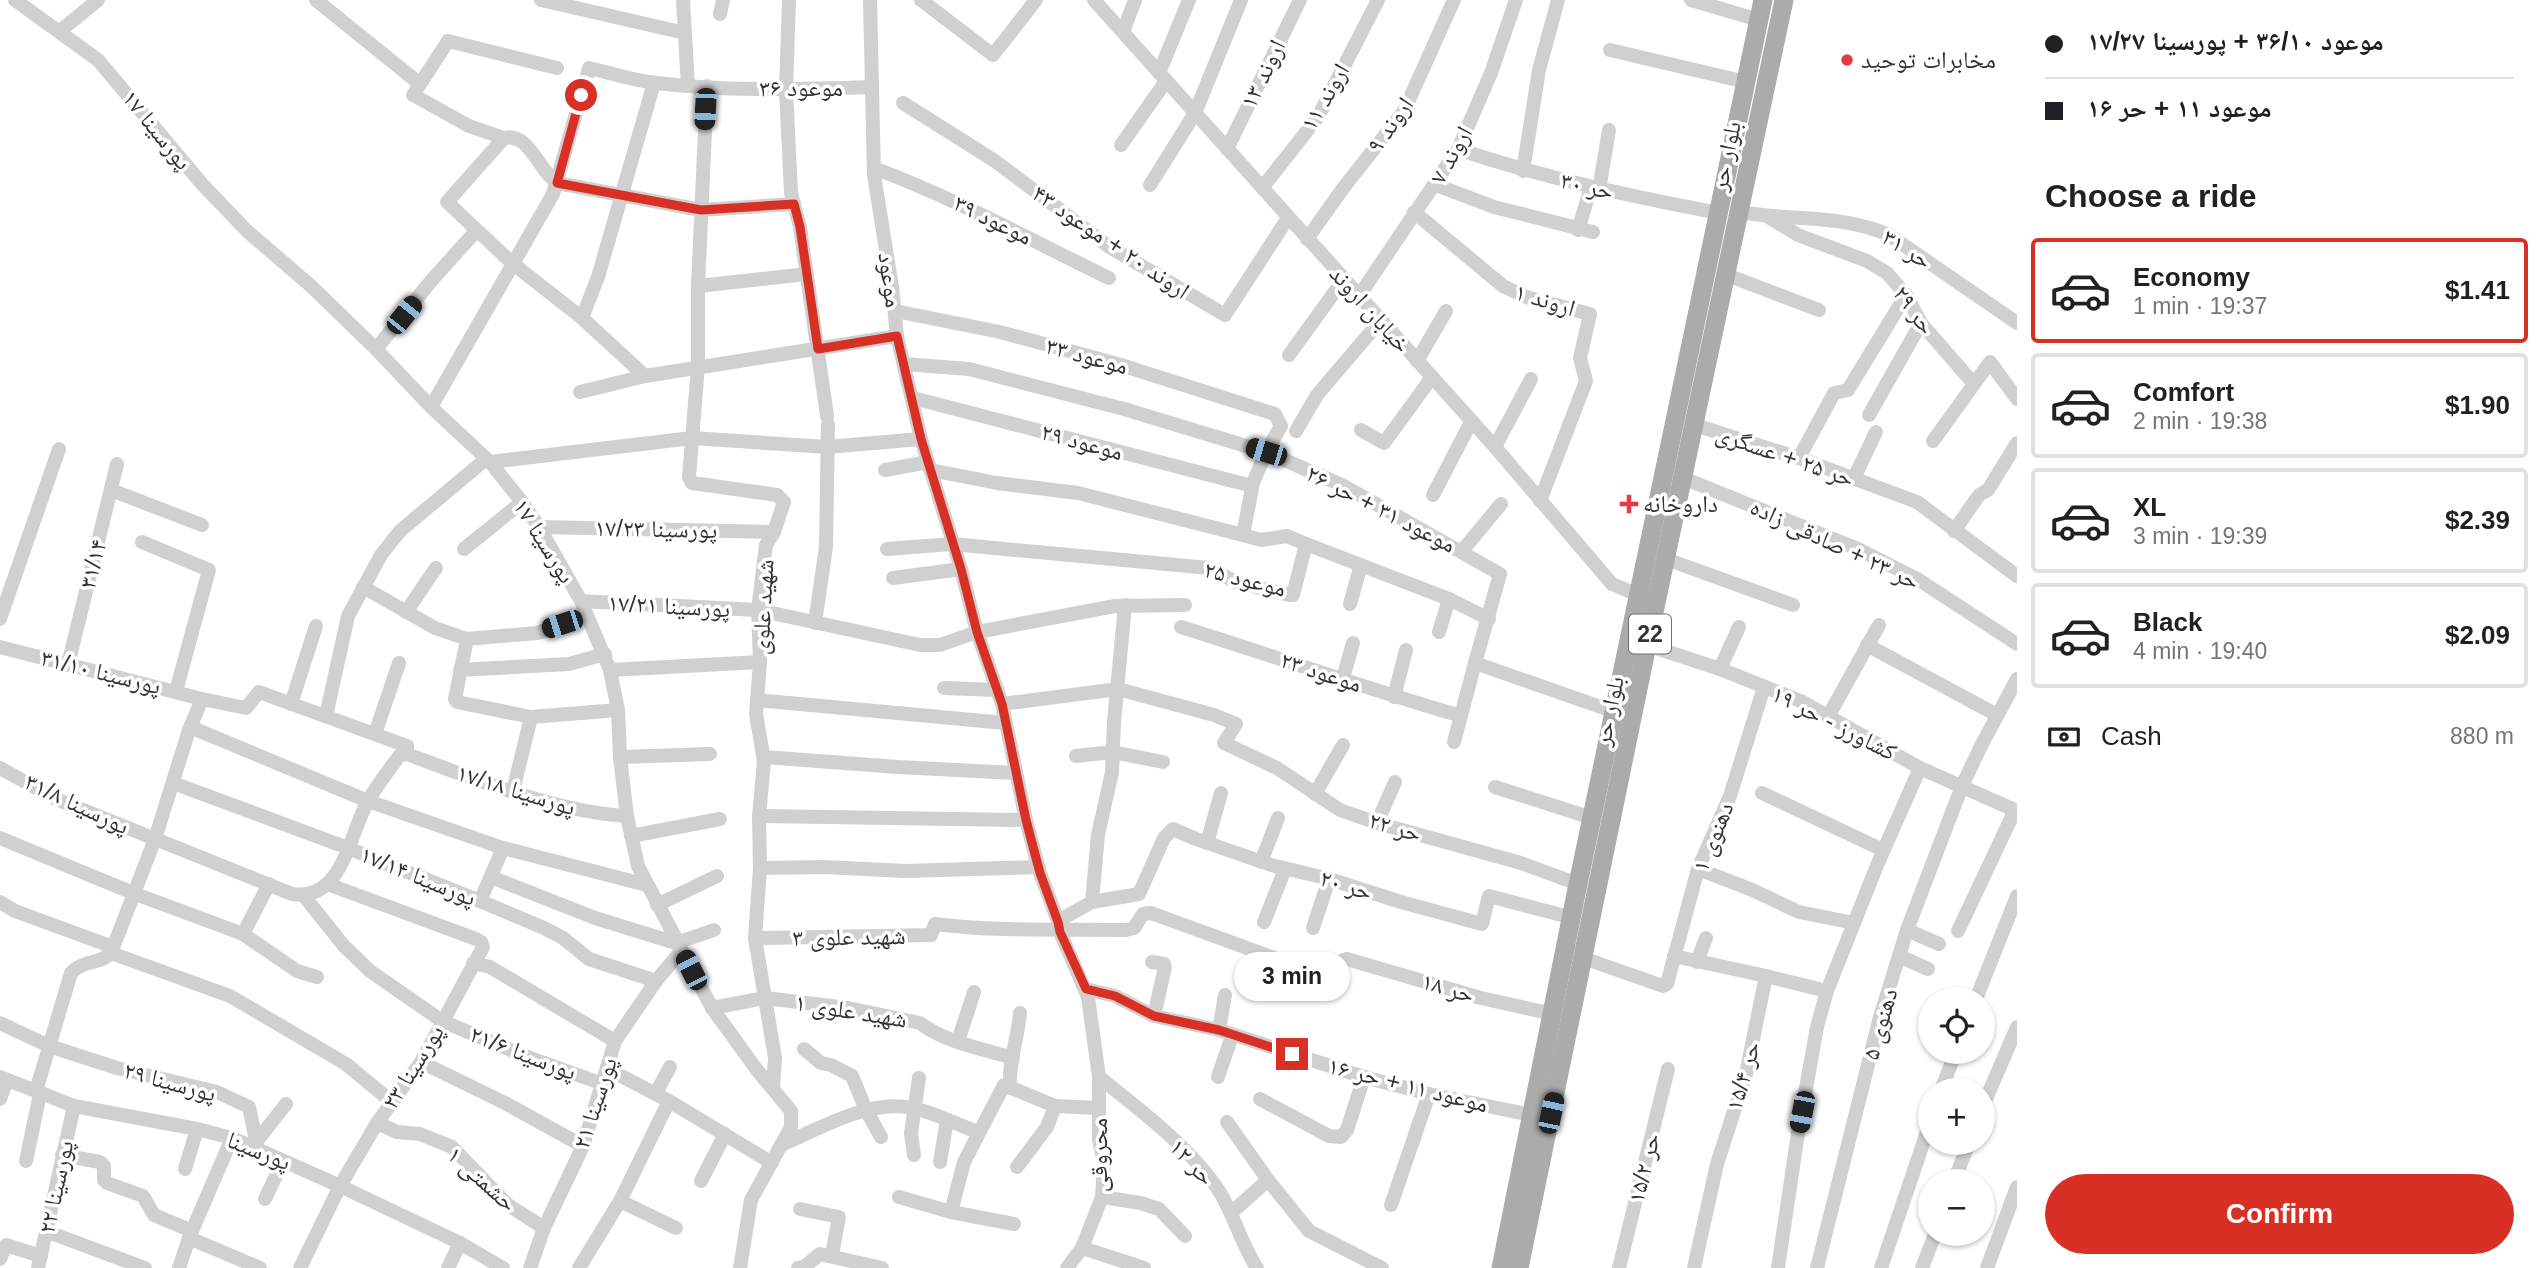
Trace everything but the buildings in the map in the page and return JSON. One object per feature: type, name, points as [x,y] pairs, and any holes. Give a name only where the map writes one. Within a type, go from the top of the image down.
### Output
[{"type":"main road","name":"بلوار حر","points":[[1501,1268],[1615,712],[1648,598],[1719,213],[1763,0]]},
{"type":"main road","name":"بلوار حر","points":[[1519,1268],[1647,645],[1648,598],[1666,559],[1784,0]]},
{"type":"street","name":"پورسینا ۱۷","points":[[15,0],[98,60],[202,184],[247,231],[311,286],[431,407],[488,460],[539,527],[581,601],[610,670],[618,710],[627,816],[638,866],[712,1008],[791,1111],[791,1127],[751,1200],[740,1268]]},
{"type":"street","points":[[60,31],[98,0]]},
{"type":"street","points":[[316,0],[420,84]]},
{"type":"street","points":[[541,0],[685,33]]},
{"type":"street","points":[[683,0],[688,86]]},
{"type":"street","points":[[789,0],[786,90],[788,156],[828,420],[825,547],[815,623]]},
{"type":"street","name":"موعود","points":[[870,0],[874,169],[897,336],[921,439],[1006,723],[1015,773],[1039,867],[1059,927],[1086,989],[1099,1077]]},
{"type":"street","points":[[921,0],[993,55],[1036,0]]},
{"type":"street","name":"خیابان اروند","points":[[1094,0],[1495,447],[1612,583],[1648,598]]},
{"type":"street","points":[[1123,32],[1135,0]]},
{"type":"street","points":[[1121,145],[1163,77],[1189,0]]},
{"type":"street","points":[[1150,185],[1195,113],[1241,0]]},
{"type":"street","name":"اروند ۱۳","points":[[1227,149],[1300,0]]},
{"type":"street","name":"اروند ۱۱","points":[[1262,188],[1318,117],[1378,0]]},
{"type":"street","name":"اروند ۹","points":[[1307,239],[1404,111],[1454,0]]},
{"type":"street","name":"اروند ۷","points":[[1359,296],[1458,149],[1491,73],[1516,0]]},
{"type":"street","points":[[1523,171],[1539,69],[1558,0]]},
{"type":"street","points":[[1691,0],[1759,20]]},
{"type":"street","points":[[558,68],[448,41],[413,93],[469,126],[526,143],[547,176],[557,183],[701,210],[794,204]]},
{"type":"street","points":[[1610,50],[1746,82]]},
{"type":"street","name":"موعود ۳۶","points":[[557,183],[589,68],[654,83],[688,86],[786,90],[872,87]]},
{"type":"street","points":[[582,318],[598,277],[654,83]]},
{"type":"street","name":"شهید علوی","points":[[707,86],[698,286],[698,366],[689,478],[692,484],[777,495],[784,502],[774,532],[766,545],[758,610],[760,662],[756,714],[764,757],[755,938],[775,1058],[773,1087]]},
{"type":"street","name":"اروند ۲۰ + موعود ۴۳","points":[[903,103],[995,161],[1108,246],[1225,315],[1289,218]]},
{"type":"street","points":[[1436,185],[1494,207],[1585,231],[1609,131]]},
{"type":"street","points":[[504,138],[447,202],[512,263],[582,318],[645,376]]},
{"type":"street","name":"حر ۳۰","points":[[1458,149],[1523,171],[1595,189],[1719,213]]},
{"type":"street","name":"موعود ۳۹","points":[[874,169],[923,187],[996,220],[1109,278]]},
{"type":"street","points":[[431,407],[557,183]]},
{"type":"street","name":"اروند ۱","points":[[1414,212],[1503,286],[1526,297],[1590,314],[1580,358],[1586,381],[1539,500]]},
{"type":"street","name":"حر ۳۱","points":[[1740,212],[1872,227],[1889,235],[2017,323]]},
{"type":"street","name":"حر ۲۹","points":[[1769,217],[1798,235],[1867,261],[1887,274],[1906,295],[1921,323],[1973,383]]},
{"type":"street","points":[[376,349],[476,231]]},
{"type":"street","points":[[698,286],[807,274]]},
{"type":"street","points":[[1727,275],[1819,310]]},
{"type":"street","points":[[1289,355],[1344,279]]},
{"type":"street","points":[[1799,458],[1834,393],[1848,390],[1906,295]]},
{"type":"street","name":"موعود ۳۳","points":[[895,311],[1000,332],[1121,365],[1275,414]]},
{"type":"street","points":[[1417,361],[1446,311]]},
{"type":"street","points":[[1296,431],[1317,395],[1381,320]]},
{"type":"street","points":[[1869,415],[1921,323]]},
{"type":"street","points":[[580,392],[698,366],[897,336]]},
{"type":"street","points":[[1933,441],[1989,363],[1992,362],[2017,399]]},
{"type":"street","name":"موعود ۳۱ + حر ۲۶","points":[[904,364],[969,369],[1125,409],[1266,452],[1344,486],[1500,574],[1454,742]]},
{"type":"street","points":[[1361,430],[1384,443],[1432,377]]},
{"type":"street","points":[[1495,447],[1531,379]]},
{"type":"street","name":"موعود ۲۹","points":[[913,398],[1252,486]]},
{"type":"street","name":"موعود ۲۵","points":[[952,544],[1209,568],[1236,582],[1293,595],[1306,544],[1287,536],[1261,540],[1243,535],[1252,486],[1266,452],[1281,426],[1275,414]]},
{"type":"street","points":[[1433,495],[1471,422]]},
{"type":"street","name":"حر ۲۵ + عسگری","points":[[1695,425],[1799,458],[1917,502],[2017,575]]},
{"type":"street","points":[[1854,478],[1876,432]]},
{"type":"street","points":[[326,716],[348,616],[381,555],[400,531],[488,460],[692,438],[827,447],[921,439]]},
{"type":"street","points":[[1954,531],[1979,495],[1988,489],[2017,443]]},
{"type":"street","points":[[0,619],[59,449]]},
{"type":"street","name":"۳۱/۱۴","points":[[68,665],[117,464]]},
{"type":"street","points":[[885,470],[929,466],[997,483],[1078,493],[1243,535]]},
{"type":"street","name":"حر ۲۳ + صادقی زاده","points":[[1684,478],[1858,549],[1919,580],[2017,644]]},
{"type":"street","points":[[111,490],[202,525]]},
{"type":"street","points":[[464,549],[522,502]]},
{"type":"street","points":[[1462,551],[1501,504]]},
{"type":"street","name":"پورسینا ۱۷/۲۳","points":[[539,527],[774,532]]},
{"type":"street","points":[[142,542],[209,570],[176,691]]},
{"type":"street","points":[[887,549],[952,544]]},
{"type":"street","points":[[1306,544],[1449,599],[1489,619]]},
{"type":"street","points":[[1666,559],[1793,605]]},
{"type":"street","points":[[1350,604],[1361,565]]},
{"type":"street","points":[[406,612],[436,568]]},
{"type":"street","points":[[893,578],[961,569]]},
{"type":"street","points":[[363,587],[435,628],[467,639],[537,633],[587,616]]},
{"type":"street","points":[[1439,632],[1449,599]]},
{"type":"street","name":"پورسینا ۱۷/۲۱","points":[[581,601],[758,610],[920,645],[940,645],[977,632]]},
{"type":"street","points":[[1059,927],[1092,902],[1098,835],[1112,772],[1125,605]]},
{"type":"street","points":[[977,632],[1125,605],[1185,605]]},
{"type":"street","points":[[1829,715],[1879,625]]},
{"type":"street","points":[[316,626],[291,704],[375,734],[399,663]]},
{"type":"street","name":"موعود ۲۳","points":[[1181,627],[1343,678],[1394,697],[1461,716]]},
{"type":"street","points":[[1720,669],[1739,627]]},
{"type":"street","points":[[467,639],[457,702],[531,717],[618,710]]},
{"type":"street","points":[[1343,678],[1353,643]]},
{"type":"street","name":"کشاورز - حر ۱۹","points":[[1647,645],[1720,669],[1803,702],[1920,768],[2016,811]]},
{"type":"street","points":[[1867,645],[1997,715]]},
{"type":"street","name":"پورسینا ۳۱/۱۰","points":[[0,647],[246,708],[259,692],[291,704]]},
{"type":"street","points":[[1394,697],[1406,650]]},
{"type":"street","points":[[460,670],[569,664],[605,654]]},
{"type":"street","points":[[610,670],[760,662]]},
{"type":"street","points":[[1475,663],[1615,712]]},
{"type":"street","name":"دهنوی ۵","points":[[1817,1268],[1880,1017],[1907,930],[1962,786],[2017,681]]},
{"type":"street","name":"دهنوی ۱","points":[[1583,958],[1662,986],[1667,984],[1698,869],[1730,796],[1764,687]]},
{"type":"street","points":[[944,688],[999,697],[1118,689]]},
{"type":"street","name":"حر ۲۲","points":[[1118,689],[1214,715],[1236,724],[1224,743],[1277,768],[1340,810],[1521,863],[1578,884]]},
{"type":"street","points":[[26,1161],[48,1046],[71,972],[82,964],[102,960],[112,950],[155,839],[201,699]]},
{"type":"street","points":[[757,700],[1006,723]]},
{"type":"street","points":[[513,791],[531,717]]},
{"type":"street","points":[[190,727],[368,801],[503,848],[647,885]]},
{"type":"street","name":"پورسینا ۱۷/۱۸","points":[[375,734],[407,746],[407,754],[513,791],[599,815],[627,816]]},
{"type":"street","points":[[1315,794],[1343,745]]},
{"type":"street","points":[[1076,756],[1113,752],[1163,762]]},
{"type":"street","points":[[304,896],[330,885],[368,801],[400,755],[407,754]]},
{"type":"street","points":[[620,757],[710,754]]},
{"type":"street","points":[[764,757],[1015,773]]},
{"type":"street","name":"پورسینا ۳۱/۸","points":[[0,768],[56,799],[292,894],[304,896]]},
{"type":"street","points":[[1778,1268],[1798,1133],[1817,1027],[1827,991],[1883,850],[1920,768]]},
{"type":"street","points":[[1377,823],[1395,782]]},
{"type":"street","name":"پورسینا ۱۷/۱۴","points":[[173,783],[348,848],[480,901],[544,928],[589,959],[656,981]]},
{"type":"street","points":[[1494,787],[1592,818]]},
{"type":"street","points":[[1207,843],[1221,793]]},
{"type":"street","points":[[1762,793],[1883,850]]},
{"type":"street","points":[[1958,931],[2016,811]]},
{"type":"street","points":[[759,816],[1026,820]]},
{"type":"street","points":[[1261,862],[1278,818]]},
{"type":"street","points":[[631,836],[720,819]]},
{"type":"street","name":"حر ۲۰","points":[[1092,902],[1139,894],[1164,838],[1170,830],[1178,829],[1207,843],[1261,862],[1482,924],[1489,896],[1573,918]]},
{"type":"street","points":[[0,838],[133,893],[243,934],[297,971],[317,977]]},
{"type":"street","points":[[480,901],[503,848]]},
{"type":"street","points":[[760,868],[824,867],[905,872],[1039,867]]},
{"type":"street","points":[[1264,922],[1285,869]]},
{"type":"street","points":[[1698,869],[1799,912],[1854,923]]},
{"type":"street","points":[[657,905],[717,876]]},
{"type":"street","points":[[491,877],[679,947],[714,930]]},
{"type":"street","points":[[1313,928],[1329,879]]},
{"type":"street","points":[[243,934],[269,884]]},
{"type":"street","name":"پورسینا ۲۳","points":[[300,1268],[340,1186],[377,1123],[421,1062],[482,947],[481,942],[476,939],[330,885]]},
{"type":"street","name":"پورسینا ۲۱/۶","points":[[304,896],[344,946],[370,971],[443,1021],[525,1056],[603,1084]]},
{"type":"street","points":[[1981,987],[2017,896]]},
{"type":"street","points":[[0,902],[15,911],[230,996],[346,1064],[392,1102]]},
{"type":"street","name":"حر ۱۸","points":[[1059,927],[1134,928],[1143,914],[1151,914],[1321,975],[1343,960],[1481,998],[1553,1014]]},
{"type":"street","name":"شهید علوی ۳","points":[[755,938],[931,935],[935,924],[973,929],[1059,927]]},
{"type":"street","points":[[1907,930],[1939,944]]},
{"type":"street","points":[[1697,962],[1706,938]]},
{"type":"street","name":"پورسینا ۲۱","points":[[530,1268],[544,1228],[583,1146],[615,1041],[679,947]]},
{"type":"street","points":[[1674,956],[1827,991]]},
{"type":"street","points":[[1899,957],[1928,968]]},
{"type":"street","points":[[1152,962],[1164,964],[1165,967],[1154,1016]]},
{"type":"street","points":[[473,963],[491,967],[615,1041]]},
{"type":"street","name":"حر ۱۵/۴","points":[[1694,1268],[1717,1164],[1746,1074],[1766,976]]},
{"type":"street","name":"موعود ۱۱ + حر ۱۶","points":[[1086,989],[1115,996],[1154,1016],[1225,1033],[1364,1077],[1429,1094],[1532,1115]]},
{"type":"street","points":[[958,1041],[974,992]]},
{"type":"street","points":[[1218,1077],[1225,1033],[1225,995]]},
{"type":"street","name":"شهید علوی ۱","points":[[712,1008],[765,998],[886,1015],[920,1023],[927,1029],[958,1041],[1013,1058]]},
{"type":"street","points":[[951,1212],[964,1162],[978,1132],[1007,1086],[1020,1013]]},
{"type":"street","points":[[0,1023],[48,1046]]},
{"type":"street","points":[[1995,1078],[2017,1027]]},
{"type":"street","name":"پورسینا ۲۹","points":[[48,1046],[117,1068],[217,1092],[248,1107],[257,1146]]},
{"type":"street","points":[[804,1049],[821,1063],[849,1073],[881,1137]]},
{"type":"street","points":[[421,1062],[505,1103],[583,1146]]},
{"type":"street","points":[[579,1268],[620,1201],[662,1097],[670,1067]]},
{"type":"street","points":[[608,1069],[662,1097],[772,1163]]},
{"type":"street","name":"حر ۱۵/۲","points":[[1619,1268],[1668,1069]]},
{"type":"street","name":"محروقی","points":[[1068,1268],[1082,1248],[1102,1197],[1104,1163],[1099,1139],[1099,1077]]},
{"type":"street","name":"حر ۱۲","points":[[1099,1077],[1160,1128],[1218,1189],[1247,1253],[1257,1268]]},
{"type":"street","points":[[1260,1099],[1329,1136],[1341,1137],[1347,1130],[1364,1077]]},
{"type":"street","points":[[0,1099],[3,1078]]},
{"type":"street","name":"پورسینا","points":[[3,1078],[74,1106],[197,1129],[257,1146],[283,1161],[460,1243],[503,1268]]},
{"type":"street","points":[[914,1155],[911,1133],[919,1078]]},
{"type":"street","points":[[1007,1086],[1055,1106],[1099,1108]]},
{"type":"street","points":[[1391,1205],[1429,1094]]},
{"type":"street","points":[[257,1146],[286,1104]]},
{"type":"street","name":"پورسینا ۲۲","points":[[39,1262],[74,1106]]},
{"type":"street","points":[[781,1145],[866,1110],[894,1106],[916,1108],[978,1132]]},
{"type":"street","points":[[1017,1167],[1047,1127],[1055,1106]]},
{"type":"street","points":[[940,1162],[947,1121]]},
{"type":"street","points":[[1227,1122],[1268,1180],[1309,1231],[1382,1268]]},
{"type":"street","name":"حشمتی ۱","points":[[377,1123],[397,1132],[420,1134],[452,1147],[508,1205],[544,1228]]},
{"type":"street","points":[[185,1169],[197,1129]]},
{"type":"street","points":[[701,1181],[724,1134]]},
{"type":"street","points":[[178,1268],[232,1139]]},
{"type":"street","points":[[62,1154],[100,1162],[104,1166],[104,1180],[107,1183],[143,1196],[154,1215],[260,1268]]},
{"type":"street","points":[[1881,1268],[1919,1155]]},
{"type":"street","points":[[265,1199],[283,1161]]},
{"type":"street","points":[[1231,1213],[1268,1180]]},
{"type":"street","points":[[1987,1268],[2017,1187]]},
{"type":"street","points":[[899,1197],[951,1212],[1014,1224]]},
{"type":"street","points":[[1102,1197],[1141,1203],[1159,1209],[1185,1236]]},
{"type":"street","points":[[620,1201],[676,1228]]},
{"type":"street","points":[[800,1209],[839,1217],[832,1255]]},
{"type":"street","points":[[48,1231],[145,1268]]},
{"type":"street","points":[[448,1268],[460,1243]]},
{"type":"street","points":[[0,1259],[6,1245],[39,1262]]},
{"type":"street","points":[[1922,1268],[1930,1246]]},
{"type":"street","points":[[1082,1248],[1144,1268]]},
{"type":"street","points":[[797,1268],[804,1267],[817,1255],[832,1255],[882,1268]]},
{"type":"place","name":"مخابرات توحید","points":[[1847,60]]},
{"type":"place","name":"داروخانه","points":[[1629,504]]},
{"type":"route","points":[[581,95],[557,183],[701,210],[794,204],[800,227],[818,349],[897,336],[921,439],[961,569],[977,632],[1002,704],[1015,773],[1040,873],[1060,932],[1086,989],[1115,996],[1154,1016],[1219,1030],[1292,1054]]}]
